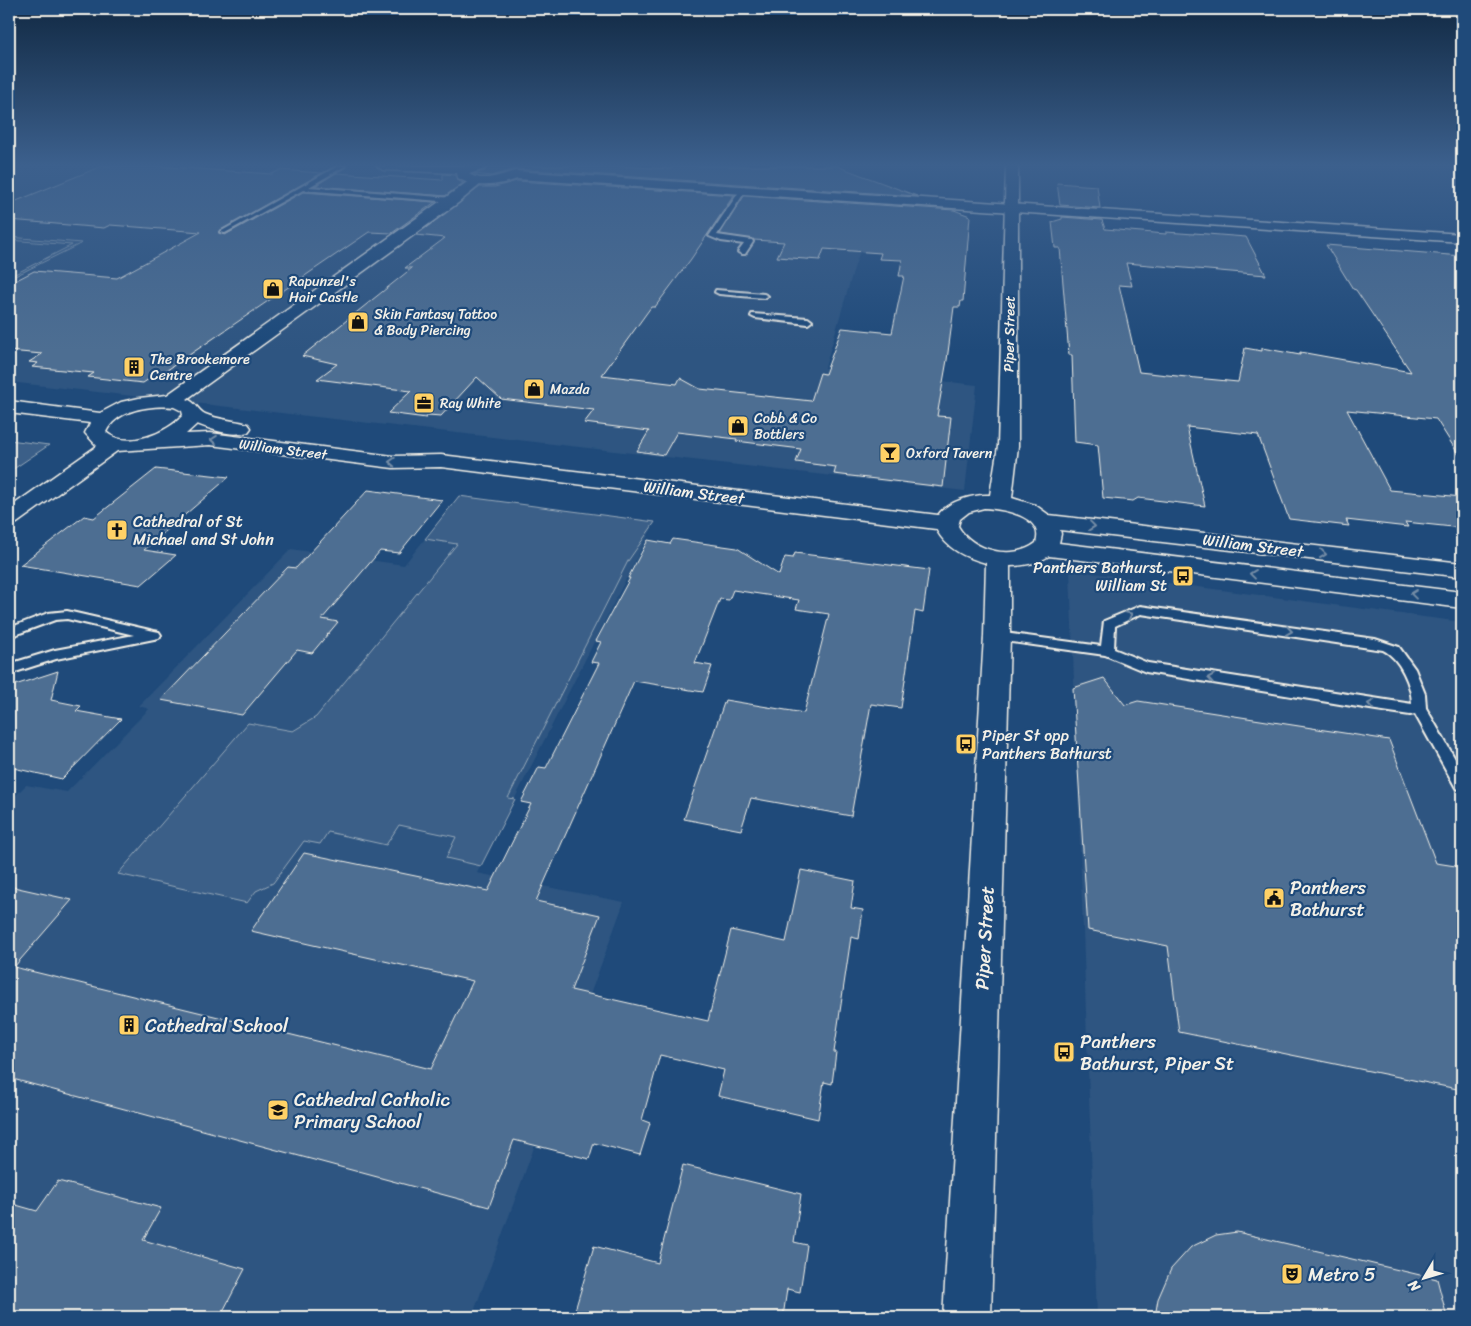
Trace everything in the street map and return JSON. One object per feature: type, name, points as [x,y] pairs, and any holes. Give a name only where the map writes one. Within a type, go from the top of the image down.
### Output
[{"type":"street","points":[[113,444],[98,439],[94,433],[97,426],[104,419],[113,413],[136,405],[172,401],[415,228]]},
{"type":"street","name":"Piper Street","points":[[1000,502],[1008,446],[1012,228]]},
{"type":"street","points":[[1310,228],[1462,238]]},
{"type":"street","name":"William Street","points":[[172,401],[189,406],[193,416]]},
{"type":"street","points":[[9,407],[104,419]]},
{"type":"street","name":"William Street","points":[[154,441],[182,428],[193,416]]},
{"type":"street","name":"William Street","points":[[193,416],[220,426],[406,448],[441,461]]},
{"type":"street","name":"William Street","points":[[113,444],[210,439],[393,462],[441,461],[947,523]]},
{"type":"street","points":[[9,518],[113,444]]},
{"type":"street","points":[[984,501],[1000,502],[1032,512],[1043,521],[1050,535],[1049,542],[1045,548],[1037,554],[1026,558],[998,559],[978,554],[961,545],[948,531],[947,523],[950,515],[964,506],[984,501]]},
{"type":"street","name":"William Street","points":[[1043,521],[1462,570]]},
{"type":"street","name":"William Street","points":[[1045,548],[1462,600]]},
{"type":"street","name":"Piper Street","points":[[967,1317],[997,636],[998,559]]},
{"type":"lane","points":[[223,232],[230,228]]},
{"type":"lane","points":[[709,228],[704,235],[715,241],[747,245]]},
{"type":"lane","points":[[717,228],[713,236],[721,239],[749,242],[742,252]]},
{"type":"lane","points":[[719,292],[764,296]]},
{"type":"lane","points":[[755,316],[808,321]]},
{"type":"lane","points":[[1107,652],[1109,624],[1140,610],[1375,642],[1393,649],[1405,664],[1420,700],[1419,708],[1462,784]]},
{"type":"lane","points":[[9,633],[54,616],[67,615],[154,635],[55,655],[9,669]]},
{"type":"lane","points":[[997,636],[1107,652],[1146,667],[1376,705],[1410,710],[1419,708]]},
{"type":"shaded area","points":[[9,228],[869,228],[855,265],[825,368],[977,385],[965,491],[9,382]]},
{"type":"shaded area","points":[[9,237],[82,243],[9,279],[9,277],[72,245],[9,240]]},
{"type":"shaded area","points":[[9,440],[49,445],[9,472]]},
{"type":"shaded area","name":"Cathedral Catholic Primary School","points":[[459,496],[655,522],[477,873],[624,902],[472,1317],[9,1317],[9,802],[26,785],[67,792],[149,709],[139,706],[291,549],[404,565]]},
{"type":"shaded area","points":[[459,496],[655,522],[628,561],[508,798],[515,799],[481,866],[446,858],[456,837],[399,825],[386,845],[328,832],[320,844],[304,841],[273,883],[256,891],[247,903],[118,874],[248,723],[293,731],[316,717],[457,544],[425,539]]},
{"type":"shaded area","points":[[1070,570],[1462,622],[1462,1317],[1097,1317]]},
{"type":"building","points":[[147,228],[225,228],[218,232],[225,235],[238,228],[399,228],[392,233],[369,232],[157,377],[152,377],[143,383],[88,377],[94,373],[32,367],[38,363],[29,362],[42,354],[9,351],[9,284],[34,271],[117,278],[201,232]]},
{"type":"building","points":[[425,228],[712,228],[691,259],[655,307],[651,307],[602,375],[677,384],[680,378],[700,389],[811,401],[820,373],[825,374],[842,328],[892,333],[904,276],[899,276],[902,260],[879,259],[881,253],[824,249],[820,260],[777,257],[784,242],[754,240],[720,234],[724,228],[969,228],[963,301],[961,301],[960,307],[954,307],[937,416],[951,417],[943,487],[834,474],[836,467],[796,462],[801,449],[736,441],[737,439],[677,432],[664,455],[637,451],[649,431],[584,423],[594,410],[501,399],[477,377],[441,416],[428,415],[426,418],[388,413],[411,391],[317,379],[337,364],[302,356],[412,268],[405,268],[445,238],[416,235]]},
{"type":"building","points":[[1053,228],[1105,228],[1166,234],[1166,232],[1194,233],[1246,237],[1266,275],[1126,263],[1132,286],[1119,285],[1139,372],[1238,382],[1245,348],[1262,351],[1262,348],[1300,355],[1300,352],[1411,372],[1356,290],[1353,289],[1326,245],[1462,256],[1462,460],[1436,419],[1347,410],[1390,490],[1462,497],[1462,528],[1405,522],[1408,527],[1346,520],[1349,526],[1289,519],[1258,435],[1187,427],[1205,506],[1138,498],[1133,501],[1103,498],[1098,445],[1075,442],[1072,355],[1069,355],[1060,248],[1055,248]]},
{"type":"building","name":"Cathedral of St Michael and St John","points":[[156,469],[229,477],[144,550],[176,555],[141,585],[20,565],[84,516],[94,518]]},
{"type":"building","points":[[368,490],[442,500],[399,553],[380,551],[322,619],[338,622],[312,653],[297,650],[242,715],[161,700],[288,567],[296,568]]},
{"type":"building","points":[[673,539],[737,548],[779,575],[785,557],[793,558],[795,553],[929,570],[923,613],[915,611],[901,708],[871,704],[851,816],[751,798],[741,830],[684,819],[725,700],[804,713],[829,614],[796,609],[799,600],[733,590],[729,600],[720,599],[695,663],[712,666],[703,692],[634,681],[536,901],[600,915],[571,990],[708,1021],[731,930],[786,942],[801,870],[855,881],[851,908],[863,910],[859,939],[851,937],[834,1052],[836,1052],[832,1084],[824,1082],[818,1119],[718,1096],[724,1070],[660,1055],[642,1120],[650,1123],[640,1155],[594,1143],[589,1159],[514,1140],[489,1207],[9,1078],[9,886],[72,900],[14,967],[431,1069],[473,981],[251,931],[304,853],[488,891],[531,804],[521,802],[539,767],[546,768],[599,663],[591,662],[601,642],[596,641],[630,578],[628,578],[648,540],[670,544]]},
{"type":"building","points":[[58,671],[51,700],[81,706],[76,711],[121,719],[62,779],[9,767],[9,687]]},
{"type":"building","name":"Panthers Bathurst","points":[[1104,678],[1125,705],[1138,701],[1389,740],[1436,863],[1462,867],[1462,1090],[1179,1032],[1168,946],[1088,930],[1073,688]]},
{"type":"building","points":[[683,1165],[801,1194],[794,1242],[807,1245],[800,1292],[787,1289],[783,1317],[573,1317],[594,1246],[658,1263]]},
{"type":"building","points":[[58,1181],[161,1208],[143,1240],[245,1269],[220,1317],[9,1317],[9,1203],[37,1211]]},
{"type":"building","name":"Metro 5","points":[[1237,1232],[1437,1279],[1447,1317],[1155,1317],[1158,1299],[1171,1269],[1191,1247],[1216,1235]]},
{"type":"place","name":"Rapunzel's Hair Castle","points":[[273,289]]},
{"type":"place","name":"Skin Fantasy Tattoo & Body Piercing","points":[[358,322]]},
{"type":"place","name":"The Brookemore Centre","points":[[134,367]]},
{"type":"place","name":"Mazda","points":[[534,389]]},
{"type":"place","name":"Ray White","points":[[424,403]]},
{"type":"place","name":"Cobb & Co Bottlers","points":[[738,426]]},
{"type":"place","name":"Oxford Tavern","points":[[890,453]]},
{"type":"place","name":"Cathedral of St Michael and St John","points":[[117,530]]},
{"type":"place","name":"Panthers Bathurst, William St","points":[[1183,576]]},
{"type":"place","name":"Piper St opp Panthers Bathurst","points":[[966,744]]},
{"type":"place","name":"Panthers Bathurst","points":[[1274,898]]},
{"type":"place","name":"Cathedral School","points":[[129,1025]]},
{"type":"place","name":"Panthers Bathurst, Piper St","points":[[1064,1052]]},
{"type":"place","name":"Cathedral Catholic Primary School","points":[[278,1110]]},
{"type":"place","name":"Metro 5","points":[[1292,1274]]}]
